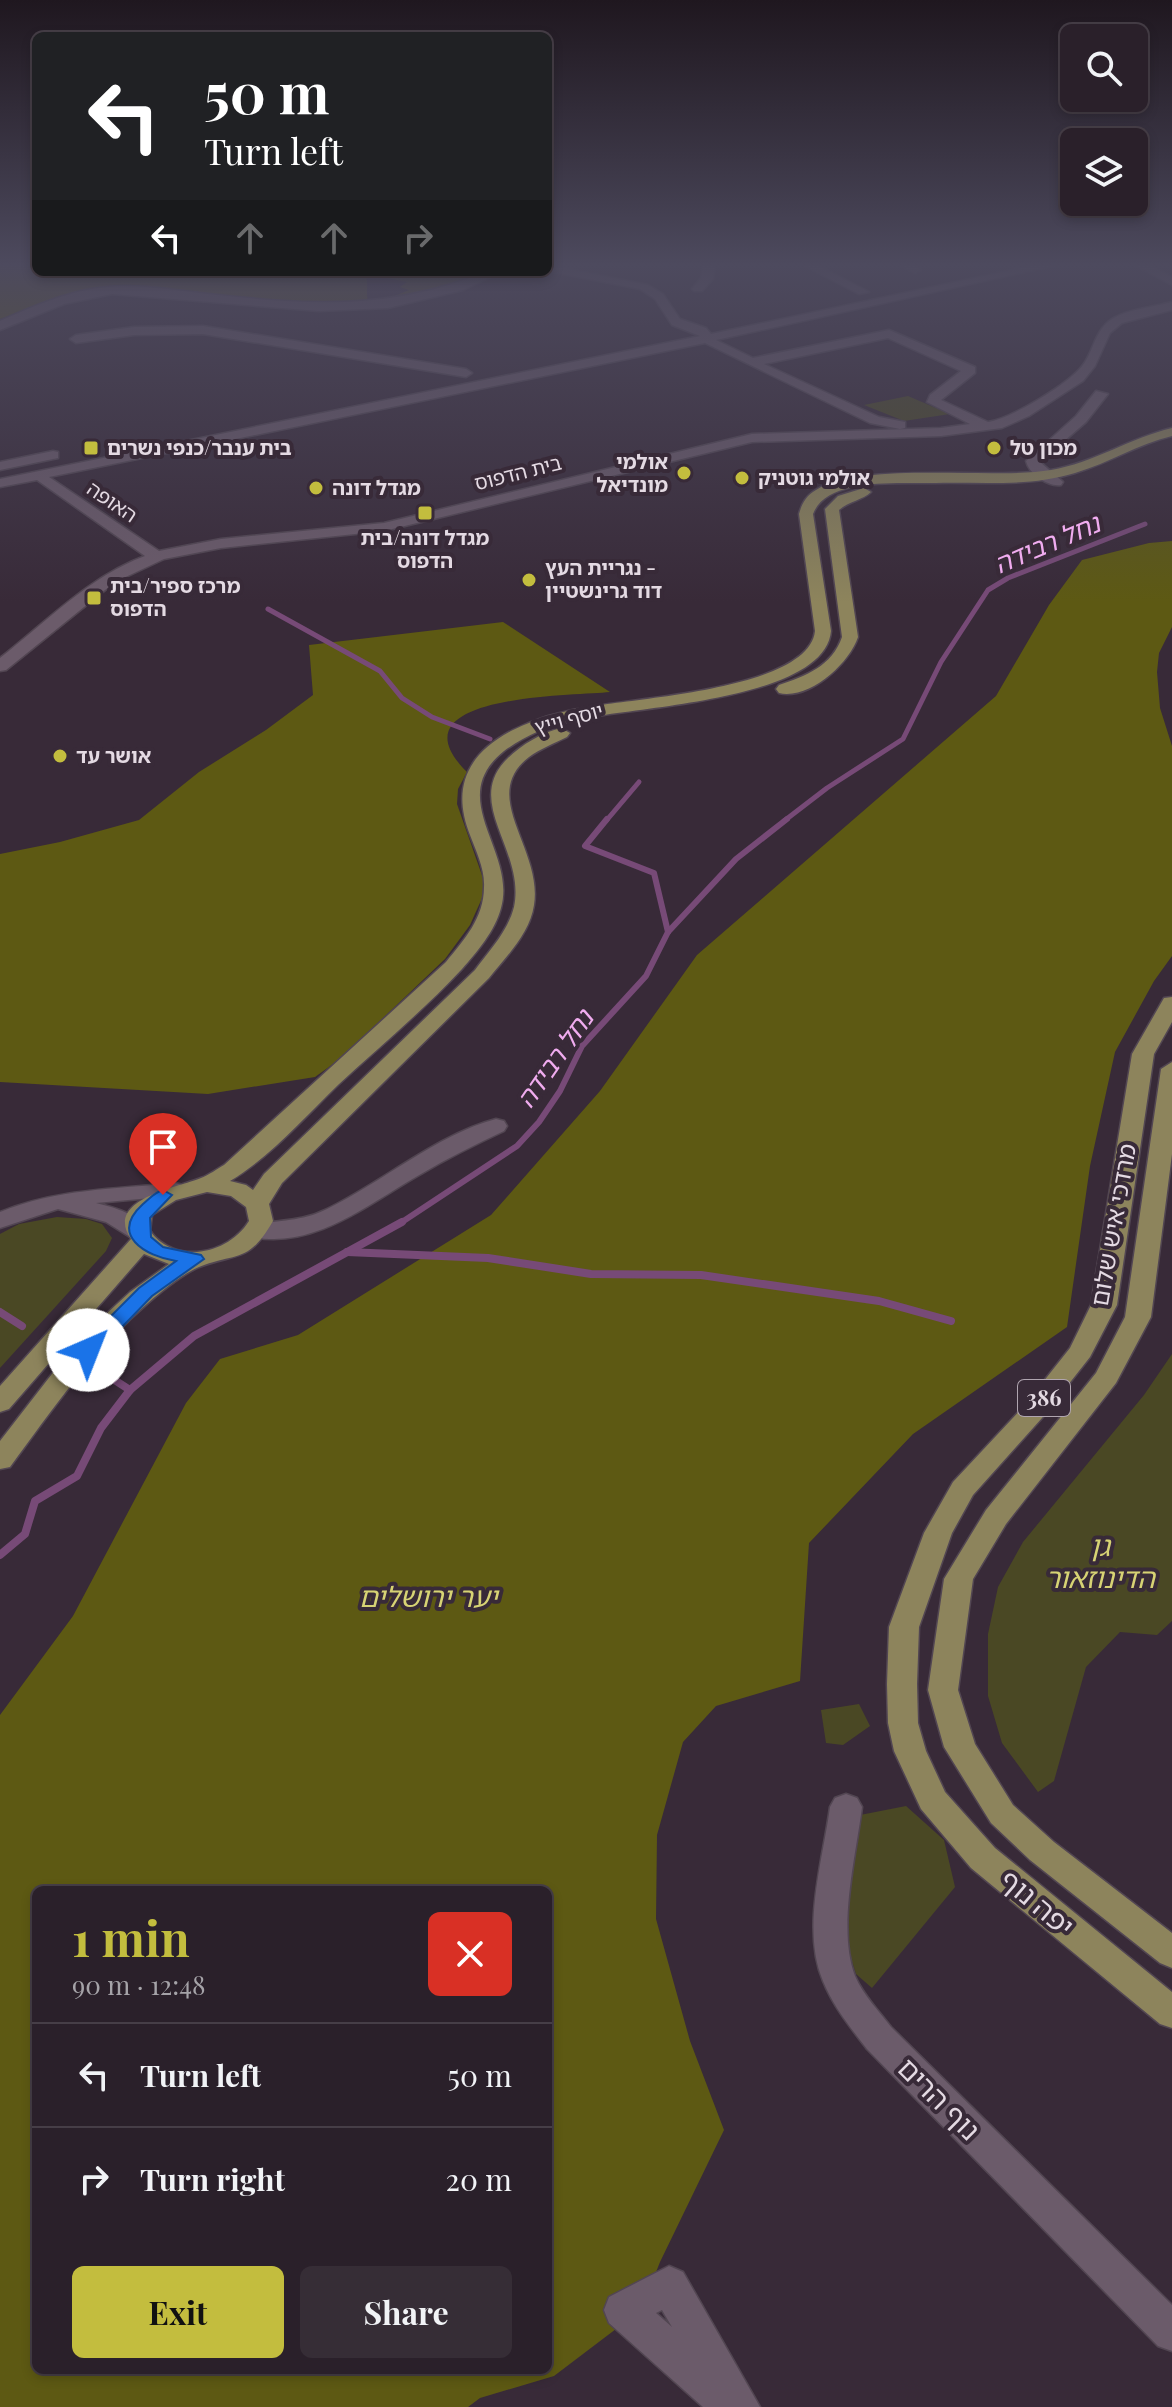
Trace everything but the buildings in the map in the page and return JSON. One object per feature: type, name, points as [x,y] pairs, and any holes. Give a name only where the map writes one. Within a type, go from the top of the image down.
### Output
[{"type":"main road","points":[[1048,472],[1077,468],[1139,441],[1172,432]]},
{"type":"main road","points":[[1048,472],[1086,477],[1172,441]]},
{"type":"main road","name":"יוסף וייץ","points":[[207,1185],[232,1170],[258,1148],[453,966],[475,938],[492,907],[494,895],[492,867],[468,804],[468,789],[484,759],[519,734],[568,716],[725,690],[772,678],[804,664],[821,645],[824,636],[806,514],[808,503],[819,493],[861,482],[1048,472]]},
{"type":"main road","name":"יוסף וייץ","points":[[257,1204],[272,1179],[482,974],[506,943],[524,909],[526,877],[497,803],[497,789],[502,776],[517,758],[540,742],[582,726],[738,701],[790,688],[827,670],[847,648],[850,637],[832,509],[843,499],[882,489],[1048,472]]},
{"type":"main road","name":"מרדכי איש שלום","points":[[920,1777],[903,1723],[902,1684],[904,1627],[916,1589],[938,1533],[963,1489],[1033,1412],[1081,1351],[1104,1305],[1143,1054],[1172,1003]]},
{"type":"main road","name":"מרדכי איש שלום","points":[[960,1747],[943,1690],[959,1579],[996,1517],[1107,1377],[1138,1317],[1172,1069]]},
{"type":"main road","points":[[0,1403],[141,1236],[141,1216],[146,1208],[175,1190],[207,1185],[238,1190],[257,1204],[261,1212],[258,1231],[250,1240],[226,1253],[195,1259],[145,1292],[98,1341],[0,1460]]},
{"type":"main road","points":[[141,1236],[158,1252],[195,1259]]},
{"type":"main road","name":"יפה נוף","points":[[960,1747],[1002,1814],[1042,1851],[1168,1947]]},
{"type":"main road","name":"יפה נוף","points":[[920,1777],[932,1800],[983,1858],[1170,2010]]},
{"type":"street","points":[[376,392],[447,377]]},
{"type":"street","points":[[0,483],[470,377]]},
{"type":"street","points":[[786,377],[885,423],[920,425],[964,417]]},
{"type":"street","points":[[961,377],[934,402],[987,427]]},
{"type":"street","name":"בית הדפוס","points":[[0,666],[105,582],[127,568],[157,557],[214,546],[334,536],[384,527],[752,438],[941,432],[987,427],[1024,413],[1075,377]]},
{"type":"street","points":[[1048,472],[1081,419],[1101,394],[1091,386],[1071,381]]},
{"type":"street","points":[[0,466],[62,453]]},
{"type":"street","name":"האופה","points":[[44,480],[157,557]]},
{"type":"street","points":[[258,1231],[287,1231],[318,1224],[421,1163],[496,1126]]},
{"type":"street","points":[[0,1221],[33,1206],[73,1196],[175,1190]]},
{"type":"street","points":[[0,1221],[46,1207],[68,1206],[127,1221],[141,1236]]},
{"type":"street","name":"נוף הרים","points":[[846,1807],[832,1941],[836,1970],[849,1999],[879,2038],[1172,2332]]},
{"type":"street","points":[[733,2407],[623,2310],[669,2285],[740,2407]]},
{"type":"green space","points":[[908,396],[950,414],[904,421],[864,405]]},
{"type":"green space","name":"יער ירושלים","points":[[1172,541],[1172,627],[1159,653],[1157,672],[1160,708],[1172,746],[1172,956],[1154,981],[1115,1052],[1090,1166],[1067,1327],[913,1434],[809,1543],[800,1681],[716,1706],[683,1742],[657,1835],[656,1919],[690,2041],[724,2130],[660,2262],[641,2310],[554,2376],[480,2398],[468,2407],[0,2407],[0,1715],[73,1616],[186,1403],[220,1359],[298,1335],[491,1215],[600,1091],[697,955],[996,696],[1049,605],[1082,560],[1149,543]]},
{"type":"green space","points":[[503,622],[610,692],[494,704],[467,713],[451,727],[449,746],[467,772],[458,789],[457,804],[484,881],[483,896],[470,925],[445,959],[340,1059],[315,1077],[208,1094],[0,1082],[0,854],[60,842],[139,820],[199,772],[266,730],[313,695],[309,645]]},
{"type":"green space","points":[[57,1217],[86,1219],[102,1224],[112,1238],[106,1251],[0,1368],[0,1234],[19,1224]]},
{"type":"green space","name":"גן הדינוזאור","points":[[1172,1354],[1172,1621],[1157,1635],[1120,1632],[1086,1667],[1054,1781],[1038,1792],[1002,1743],[988,1696],[988,1634],[998,1587],[1023,1542],[1144,1395]]},
{"type":"green space","points":[[859,1704],[870,1726],[843,1745],[826,1743],[821,1710]]},
{"type":"green space","points":[[906,1806],[944,1840],[955,1887],[872,1988],[856,1974],[846,1943],[855,1816]]},
{"type":"waterway","name":"נחל רבידה","points":[[784,821],[827,788],[903,739],[941,662],[988,590],[1008,578],[1145,524]]},
{"type":"waterway","points":[[268,609],[380,671],[402,698],[432,717],[490,739]]},
{"type":"waterway","points":[[606,821],[639,782]]},
{"type":"waterway","points":[[607,819],[585,846],[654,873],[668,932]]},
{"type":"waterway","name":"נחל רבידה","points":[[668,932],[736,859],[787,819]]},
{"type":"waterway","name":"נחל רבידה","points":[[399,1224],[517,1146],[539,1122],[560,1091],[582,1046],[646,976],[668,932]]},
{"type":"waterway","name":"נחל רבידה","points":[[347,1252],[402,1222]]},
{"type":"waterway","name":"נחל רבידה","points":[[130,1390],[194,1336],[347,1252]]},
{"type":"waterway","points":[[347,1252],[488,1258],[591,1274],[701,1275],[879,1301],[951,1321]]},
{"type":"waterway","points":[[0,1312],[22,1326]]},
{"type":"waterway","points":[[99,1370],[130,1390]]},
{"type":"waterway","name":"נחל רבידה","points":[[0,1555],[25,1534],[35,1501],[77,1476],[101,1428],[130,1390]]},
{"type":"place","name":"בית ענבר/כנפי נשרים","points":[[91,448]]},
{"type":"place","name":"מכון טל","points":[[994,448]]},
{"type":"place","name":"אולמי מונדיאל","points":[[684,473]]},
{"type":"place","name":"אולמי גוטניק","points":[[742,478]]},
{"type":"place","name":"מגדל דונה","points":[[316,488]]},
{"type":"place","name":"מגדל דונה/בית הדפוס","points":[[425,513]]},
{"type":"place","name":"נגריית העץ - דוד גרינשטיין","points":[[529,580]]},
{"type":"place","name":"מרכז ספיר/בית הדפוס","points":[[94,598]]},
{"type":"place","name":"אושר עד","points":[[60,756]]},
{"type":"route","points":[[88,1350],[145,1292],[195,1259],[158,1252],[143,1240],[139,1232],[141,1216],[163,1195]]}]
